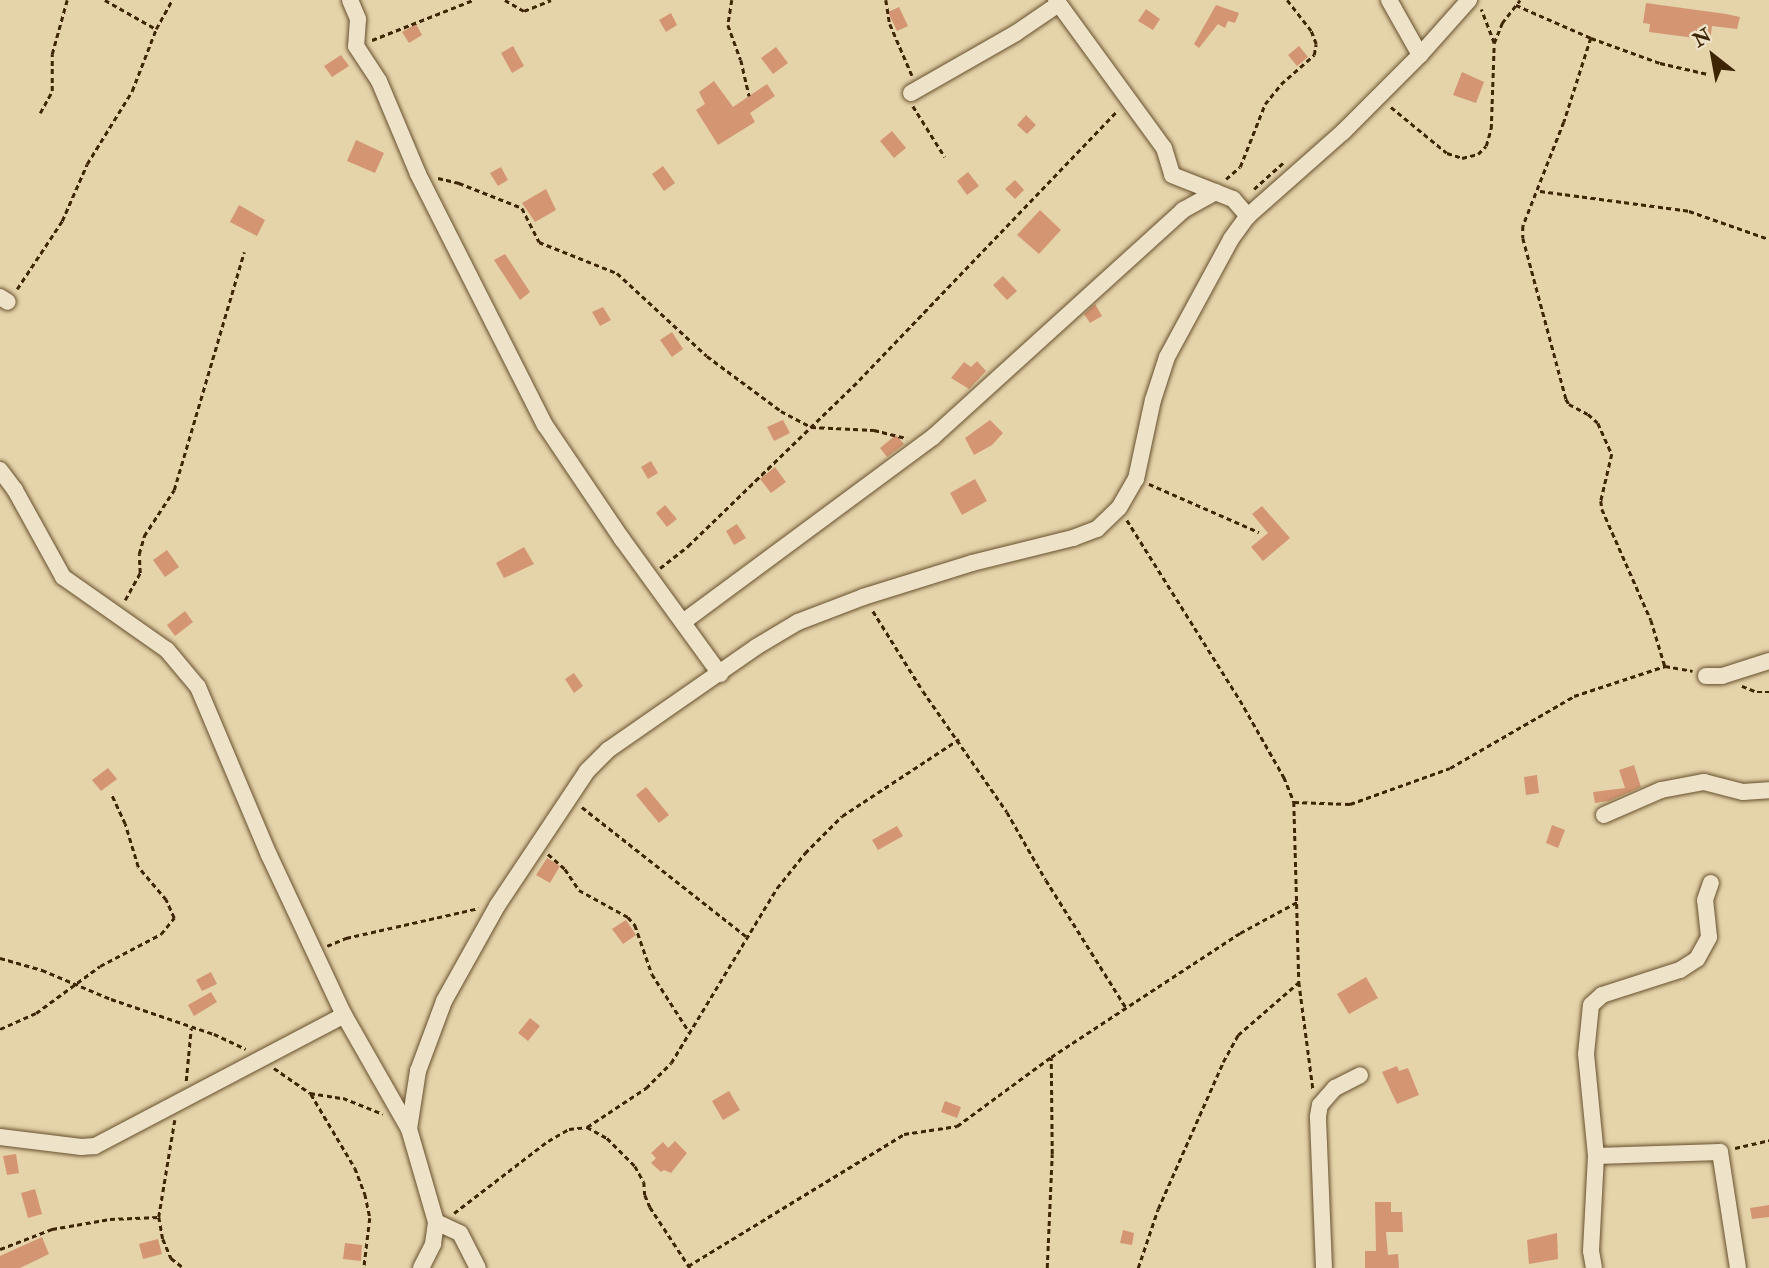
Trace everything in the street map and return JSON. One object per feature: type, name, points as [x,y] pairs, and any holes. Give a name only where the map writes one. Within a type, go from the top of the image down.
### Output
[{"type":"street","points":[[349,0],[358,19],[356,46],[379,81],[418,173],[545,425],[649,577],[720,674]]},
{"type":"street","points":[[1389,0],[1420,55]]},
{"type":"street","points":[[405,1124],[418,1071],[444,1002],[497,906],[587,771],[608,750],[756,647],[798,622],[863,597],[1097,529],[1119,508],[1136,479],[1153,400],[1167,357],[1246,212],[1300,171],[1420,55],[1469,0]]},
{"type":"street","points":[[911,93],[1016,33],[1057,2],[1164,148],[1172,175],[1233,199],[1246,212]]},
{"type":"street","points":[[683,622],[933,437],[1183,210],[1212,191]]},
{"type":"street","points":[[0,470],[15,490],[63,578],[167,650],[198,687],[269,855],[344,1015],[405,1124],[440,1223],[421,1268]]},
{"type":"street","points":[[1706,676],[1722,676],[1769,661]]},
{"type":"street","points":[[1604,815],[1661,790],[1704,782],[1743,792],[1769,790]]},
{"type":"street","points":[[1594,1268],[1591,1251],[1595,1156],[1586,1054],[1591,1005],[1602,995],[1680,970],[1697,960],[1709,937],[1705,900],[1711,883]]},
{"type":"street","points":[[0,1137],[80,1147],[95,1146],[344,1015]]},
{"type":"street","points":[[1324,1268],[1318,1142],[1321,1105],[1335,1088],[1360,1075]]},
{"type":"street","points":[[1595,1156],[1720,1152],[1738,1268]]},
{"type":"street","points":[[440,1223],[460,1233],[478,1268]]},
{"type":"path","points":[[40,113],[52,92],[52,54],[67,0]]},
{"type":"path","points":[[105,0],[156,29]]},
{"type":"path","points":[[4,300],[62,221],[87,164],[132,91],[156,29],[172,0]]},
{"type":"path","points":[[356,46],[473,0]]},
{"type":"path","points":[[505,0],[524,11],[551,0]]},
{"type":"path","points":[[732,0],[728,25],[741,60],[748,96]]},
{"type":"path","points":[[1212,191],[1240,167],[1265,104],[1281,85],[1314,55],[1316,44],[1311,32],[1287,0]]},
{"type":"path","points":[[1377,96],[1447,153],[1462,158],[1478,154],[1486,146],[1490,129],[1493,43],[1477,0]]},
{"type":"path","points":[[1493,43],[1520,0]]},
{"type":"path","points":[[1516,5],[1591,38],[1660,63],[1708,74]]},
{"type":"path","points":[[1591,38],[1539,191],[1523,226],[1526,256],[1566,399],[1569,404],[1598,423],[1612,454],[1601,501],[1602,509],[1651,620],[1665,666]]},
{"type":"path","points":[[649,577],[688,546],[811,427],[1127,100]]},
{"type":"path","points":[[1246,212],[1254,188],[1290,157],[1282,167],[1300,171]]},
{"type":"path","points":[[418,173],[459,183],[522,208],[539,242],[617,272],[740,384],[811,427],[874,430],[911,438],[933,437]]},
{"type":"path","points":[[1539,191],[1689,211],[1769,239]]},
{"type":"path","points":[[117,616],[140,573],[139,554],[144,536],[174,490],[244,252]]},
{"type":"path","points":[[1136,479],[1259,532]]},
{"type":"path","points":[[1119,508],[1240,700],[1284,777],[1294,802],[1299,982],[1310,1073],[1321,1105]]},
{"type":"path","points":[[863,597],[923,691],[959,739],[1007,812],[1127,1009]]},
{"type":"path","points":[[1294,802],[1350,804],[1409,785],[1450,768],[1574,696],[1665,666],[1706,676]]},
{"type":"path","points":[[440,1223],[548,1141],[569,1129],[587,1126],[652,1083],[671,1063],[777,888],[805,853],[842,816],[959,739]]},
{"type":"path","points":[[0,1029],[36,1013],[73,984],[161,934],[174,918],[166,900],[138,867],[125,824],[111,794]]},
{"type":"path","points":[[568,796],[748,937]]},
{"type":"path","points":[[535,846],[565,869],[579,890],[628,917],[635,925],[652,974],[690,1033]]},
{"type":"path","points":[[587,1126],[607,1138],[635,1166],[644,1182],[650,1207],[689,1267],[904,1134],[957,1126],[1051,1057],[1240,933],[1297,902]]},
{"type":"path","points":[[314,951],[346,938],[450,912],[497,906]]},
{"type":"path","points":[[0,958],[42,970],[73,984],[234,1041],[310,1093],[355,1168],[365,1194],[370,1219],[364,1268]]},
{"type":"path","points":[[1138,1268],[1158,1209],[1238,1035],[1299,982]]},
{"type":"path","points":[[184,1268],[171,1258],[163,1239],[159,1217],[181,1101],[191,1027]]},
{"type":"path","points":[[1047,1268],[1052,1154],[1051,1057]]},
{"type":"path","points":[[310,1093],[343,1098],[405,1124]]},
{"type":"path","points":[[1720,1152],[1769,1140]]},
{"type":"path","points":[[0,1249],[39,1232],[110,1219],[159,1217]]},
{"type":"building","points":[[1646,3],[1740,17],[1737,29],[1712,26],[1710,40],[1649,32],[1650,24],[1643,23]]},
{"type":"building","points":[[1216,5],[1239,13],[1235,23],[1228,21],[1225,28],[1218,24],[1199,48],[1194,44]]},
{"type":"building","points":[[899,7],[908,26],[897,31],[888,12]]},
{"type":"building","points":[[1146,9],[1160,19],[1153,30],[1138,21]]},
{"type":"building","points":[[671,13],[677,25],[666,32],[659,20]]},
{"type":"building","points":[[416,24],[422,35],[409,43],[402,32]]},
{"type":"building","points":[[513,46],[524,66],[512,73],[501,53]]},
{"type":"building","points":[[1299,46],[1308,57],[1297,66],[1288,55]]},
{"type":"building","points":[[776,47],[788,63],[773,74],[761,58]]},
{"type":"building","points":[[341,55],[349,66],[332,77],[324,66]]},
{"type":"building","points":[[1462,72],[1484,82],[1476,103],[1453,95]]},
{"type":"building","points":[[714,81],[733,107],[767,84],[775,96],[750,113],[755,122],[718,145],[696,110],[705,104],[699,92]]},
{"type":"building","points":[[1026,115],[1036,125],[1027,134],[1017,125]]},
{"type":"building","points":[[892,131],[906,148],[894,158],[880,141]]},
{"type":"building","points":[[356,140],[384,153],[375,173],[347,161]]},
{"type":"building","points":[[663,166],[675,183],[664,191],[652,174]]},
{"type":"building","points":[[501,167],[508,180],[498,186],[490,173]]},
{"type":"building","points":[[968,172],[979,186],[967,195],[957,181]]},
{"type":"building","points":[[1015,180],[1024,190],[1015,199],[1005,189]]},
{"type":"building","points":[[546,189],[556,210],[535,222],[522,203]]},
{"type":"building","points":[[239,205],[265,220],[257,236],[230,222]]},
{"type":"building","points":[[1040,210],[1061,230],[1039,254],[1017,235]]},
{"type":"building","points":[[505,254],[530,292],[520,300],[494,260]]},
{"type":"building","points":[[1003,276],[1017,291],[1007,300],[993,285]]},
{"type":"building","points":[[1095,304],[1102,316],[1090,323],[1084,314]]},
{"type":"building","points":[[603,307],[611,320],[600,326],[592,312]]},
{"type":"building","points":[[672,332],[683,349],[672,357],[660,340]]},
{"type":"building","points":[[977,361],[986,371],[969,389],[951,378],[964,362],[971,367]]},
{"type":"building","points":[[783,420],[790,433],[774,441],[767,427]]},
{"type":"building","points":[[990,420],[1003,433],[992,445],[974,455],[965,438]]},
{"type":"building","points":[[896,435],[904,444],[887,457],[880,448]]},
{"type":"building","points":[[651,461],[658,473],[648,479],[641,467]]},
{"type":"building","points":[[775,467],[786,482],[771,493],[760,479]]},
{"type":"building","points":[[975,479],[987,501],[962,515],[950,493]]},
{"type":"building","points":[[665,505],[677,519],[667,527],[656,513]]},
{"type":"building","points":[[1262,506],[1290,538],[1263,561],[1251,547],[1268,533],[1252,514]]},
{"type":"building","points":[[737,524],[746,538],[734,545],[726,531]]},
{"type":"building","points":[[524,547],[534,564],[504,578],[496,563]]},
{"type":"building","points":[[167,550],[179,567],[165,577],[153,560]]},
{"type":"building","points":[[185,611],[193,622],[175,636],[167,625]]},
{"type":"building","points":[[574,673],[583,686],[574,693],[565,679]]},
{"type":"building","points":[[1634,765],[1641,787],[1609,801],[1595,803],[1593,792],[1625,788],[1619,770]]},
{"type":"building","points":[[108,768],[117,779],[101,791],[92,780]]},
{"type":"building","points":[[1537,775],[1539,793],[1526,795],[1524,777]]},
{"type":"building","points":[[646,787],[669,815],[659,823],[636,795]]},
{"type":"building","points":[[1552,825],[1565,830],[1558,848],[1546,843]]},
{"type":"building","points":[[897,826],[903,836],[878,850],[872,840]]},
{"type":"building","points":[[547,858],[560,866],[550,883],[536,875]]},
{"type":"building","points":[[626,920],[636,935],[623,944],[612,929]]},
{"type":"building","points":[[211,972],[217,984],[202,991],[196,980]]},
{"type":"building","points":[[1366,977],[1378,998],[1349,1014],[1337,994]]},
{"type":"building","points":[[211,992],[217,1002],[194,1016],[188,1005]]},
{"type":"building","points":[[530,1018],[540,1026],[528,1041],[518,1033]]},
{"type":"building","points":[[1397,1066],[1399,1071],[1408,1068],[1419,1095],[1397,1104],[1382,1072]]},
{"type":"building","points":[[729,1091],[740,1110],[723,1120],[712,1101]]},
{"type":"building","points":[[945,1101],[961,1107],[957,1118],[941,1112]]},
{"type":"building","points":[[675,1141],[687,1153],[671,1173],[664,1170],[661,1172],[651,1163],[656,1158],[651,1153],[663,1142],[668,1148]]},
{"type":"building","points":[[16,1154],[19,1173],[7,1175],[3,1156]]},
{"type":"building","points":[[35,1189],[42,1214],[28,1218],[21,1193]]},
{"type":"building","points":[[1375,1202],[1391,1202],[1391,1212],[1402,1212],[1403,1232],[1386,1232],[1388,1255],[1398,1254],[1399,1268],[1365,1268],[1365,1251],[1376,1251]]},
{"type":"building","points":[[1769,1205],[1769,1217],[1752,1219],[1750,1208]]},
{"type":"building","points":[[1123,1230],[1134,1233],[1132,1245],[1120,1243]]},
{"type":"building","points":[[1557,1233],[1558,1259],[1529,1264],[1527,1240]]},
{"type":"building","points":[[42,1237],[49,1254],[20,1268],[0,1268],[0,1256]]},
{"type":"building","points":[[158,1239],[162,1254],[143,1259],[139,1244]]},
{"type":"building","points":[[345,1243],[362,1245],[361,1261],[343,1259]]}]
